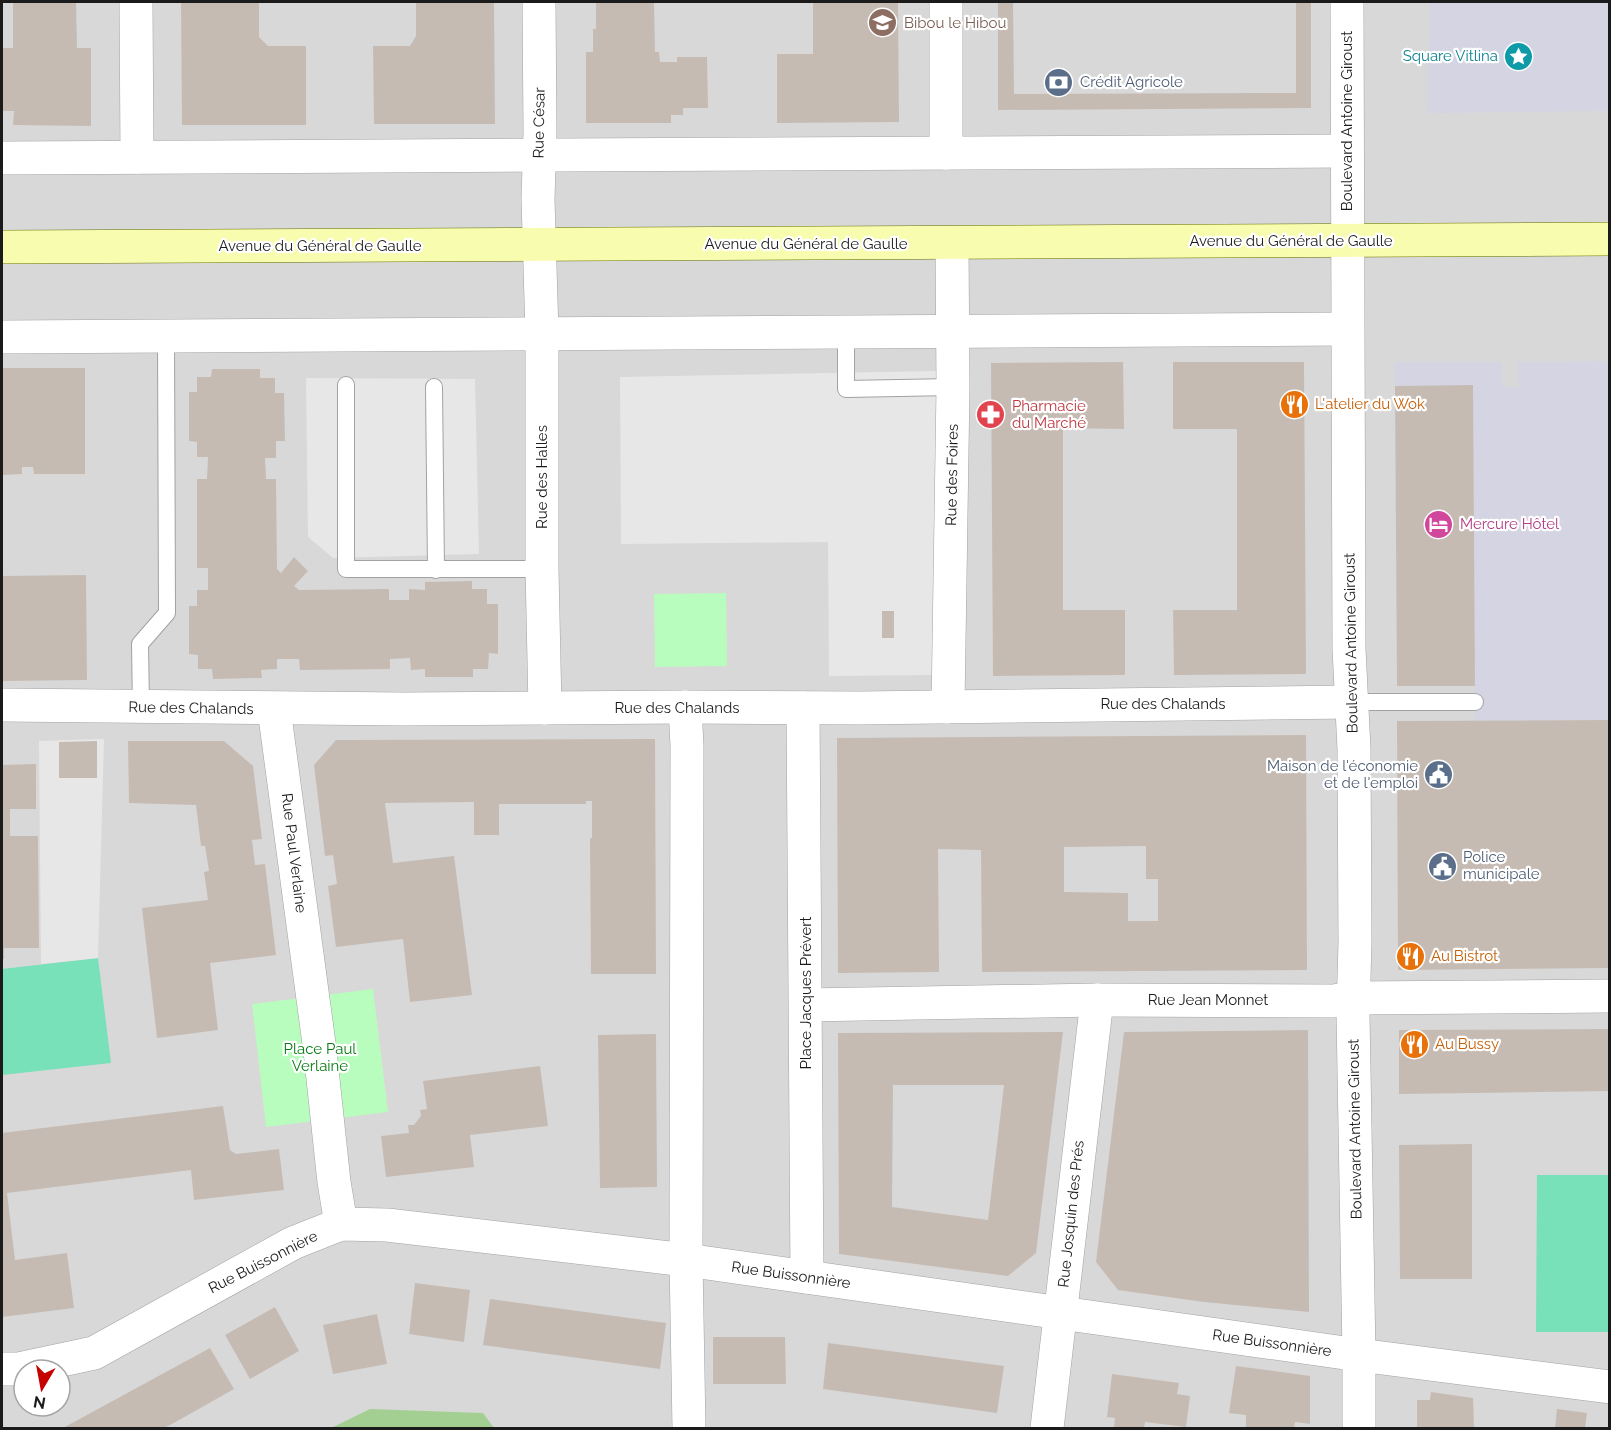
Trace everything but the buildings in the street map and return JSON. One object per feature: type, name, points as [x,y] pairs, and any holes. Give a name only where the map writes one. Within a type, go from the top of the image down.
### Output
[{"type":"main road","name":"Avenue du Général de Gaulle","points":[[2,247],[1610,239]]},
{"type":"street","points":[[136,2],[137,157]]},
{"type":"street","name":"Rue César","points":[[538,245],[539,2]]},
{"type":"street","points":[[946,2],[946,153]]},
{"type":"street","name":"Boulevard Antoine Giroust","points":[[1347,2],[1349,638],[1354,749],[1353,998],[1359,1428]]},
{"type":"street","points":[[2,158],[1347,151]]},
{"type":"street","name":"Rue des Foires","points":[[948,707],[953,387],[952,243]]},
{"type":"street","name":"Rue des Halles","points":[[538,245],[542,334],[542,569],[545,708]]},
{"type":"street","points":[[2,337],[1347,329]]},
{"type":"street","name":"Rue des Chalands","points":[[2,705],[274,709],[803,708],[1352,702]]},
{"type":"street","points":[[685,707],[687,746],[686,1260],[689,1428]]},
{"type":"street","name":"Place Jacques Prévert","points":[[803,708],[807,1277]]},
{"type":"street","name":"Rue Paul Verlaine","points":[[274,709],[341,1224]]},
{"type":"street","name":"Rue Jean Monnet","points":[[806,1005],[1097,1000],[1333,1001],[1353,998],[1610,996]]},
{"type":"street","name":"Rue Josquin des Prés","points":[[1047,1428],[1097,1000]]},
{"type":"street","name":"Rue Buissonnière","points":[[2,1369],[19,1369],[94,1353],[293,1243],[341,1224],[387,1225],[686,1260],[1359,1355],[1610,1387]]},
{"type":"lane","points":[[846,332],[846,388],[953,387]]},
{"type":"lane","points":[[141,707],[140,644],[167,613],[166,336]]},
{"type":"lane","points":[[346,385],[346,569],[542,569]]},
{"type":"lane","points":[[434,387],[436,570]]},
{"type":"lane","points":[[1352,702],[1475,702]]},
{"type":"shaded area","points":[[2,2],[1609,2],[1609,1428],[2,1428]]},
{"type":"shaded area","name":"Square Vitlina","points":[[1430,2],[1609,2],[1609,111],[1427,113]]},
{"type":"shaded area","points":[[1609,361],[1609,720],[1475,721],[1473,386],[1395,386],[1395,362],[1502,362],[1502,387],[1518,387],[1518,362]]},
{"type":"shaded area","points":[[936,371],[936,675],[829,676],[828,542],[621,544],[620,377]]},
{"type":"shaded area","points":[[306,378],[475,379],[479,554],[333,558],[308,537]]},
{"type":"shaded area","points":[[104,739],[98,958],[41,964],[39,741]]},
{"type":"green space","points":[[726,593],[727,666],[655,667],[654,594]]},
{"type":"green space","points":[[98,958],[111,1063],[2,1075],[2,969]]},
{"type":"green space","name":"Place Paul Verlaine","points":[[373,989],[388,1112],[266,1127],[252,1004]]},
{"type":"green space","points":[[1537,1175],[1609,1175],[1609,1332],[1536,1332]]},
{"type":"green space","points":[[370,1409],[483,1413],[494,1428],[331,1428]]},
{"type":"place","name":"Bibou le Hibou","points":[[883,23]]},
{"type":"place","name":"Square Vitlina","points":[[1519,56]]},
{"type":"place","name":"Crédit Agricole","points":[[1059,82]]},
{"type":"place","name":"L'atelier du Wok","points":[[1294,404]]},
{"type":"place","name":"Pharmacie du Marché","points":[[991,415]]},
{"type":"place","name":"Mercure Hôtel","points":[[1439,524]]},
{"type":"place","name":"Maison de l'économie et de l'emploi","points":[[1439,775]]},
{"type":"place","name":"Police municipale","points":[[1442,866]]},
{"type":"place","name":"Au Bistrot","points":[[1410,956]]},
{"type":"place","name":"Au Bussy","points":[[1414,1044]]}]
